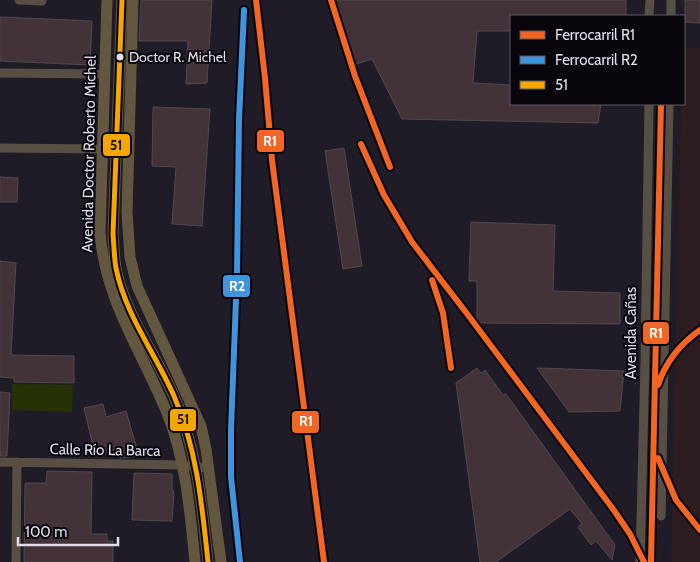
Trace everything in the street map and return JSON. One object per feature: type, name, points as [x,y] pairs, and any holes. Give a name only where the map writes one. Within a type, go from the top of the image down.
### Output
[{"type":"main road","points":[[133,0],[127,212],[130,257],[137,286],[201,426],[221,562]]},
{"type":"main road","points":[[107,3],[122,4]]},
{"type":"main road","name":"Avenida Doctor Roberto Michel","points":[[107,3],[100,234],[105,270],[117,307],[167,413],[183,465],[195,562]]},
{"type":"main road","name":"Avenida Doctor Roberto Michel","points":[[122,4],[112,234],[116,268],[126,300],[173,394],[188,432],[201,497],[208,562]]},
{"type":"main road","points":[[117,118],[130,119]]},
{"type":"street","points":[[19,0],[42,1]]},
{"type":"street","points":[[650,0],[650,15]]},
{"type":"street","points":[[671,0],[671,15]]},
{"type":"street","points":[[0,73],[105,74]]},
{"type":"street","name":"Avenida Cañas","points":[[640,562],[649,105]]},
{"type":"street","points":[[661,516],[669,105]]},
{"type":"street","points":[[0,148],[103,149]]},
{"type":"street","name":"Calle Río La Barca","points":[[0,462],[183,465],[208,468]]},
{"type":"street","points":[[16,562],[17,462]]},
{"type":"shaded area","points":[[685,48],[700,48],[700,562],[671,562],[681,105],[685,105]]},
{"type":"green space","points":[[12,384],[73,385],[72,412],[12,410]]},
{"type":"building","points":[[141,0],[212,0],[207,83],[186,84],[188,41],[139,41]]},
{"type":"building","points":[[332,0],[626,0],[626,15],[510,15],[510,31],[477,31],[473,83],[510,85],[510,105],[601,105],[598,123],[402,119],[372,59],[353,65]]},
{"type":"building","points":[[685,0],[700,0],[700,23],[685,22]]},
{"type":"building","points":[[0,17],[92,21],[90,65],[0,61]]},
{"type":"building","points":[[153,107],[210,109],[202,226],[172,224],[176,167],[152,166]]},
{"type":"building","points":[[344,148],[362,266],[343,269],[325,151]]},
{"type":"building","points":[[0,177],[18,178],[17,202],[0,202]]},
{"type":"building","points":[[471,222],[555,225],[553,291],[620,293],[620,324],[477,323],[477,281],[469,281]]},
{"type":"building","points":[[0,261],[16,263],[11,355],[74,356],[74,383],[14,382],[14,378],[0,377]]},
{"type":"building","points":[[477,368],[481,373],[485,370],[503,395],[506,394],[615,545],[612,560],[596,541],[591,545],[578,527],[582,524],[570,509],[496,562],[480,562],[456,383]]},
{"type":"building","points":[[537,368],[624,371],[620,411],[569,412]]},
{"type":"building","points":[[0,392],[10,393],[7,456],[0,456]]},
{"type":"building","points":[[103,404],[106,417],[126,411],[139,456],[120,458],[118,449],[95,454],[84,408]]},
{"type":"building","points":[[47,471],[92,472],[91,534],[107,534],[107,541],[113,541],[113,562],[24,562],[25,483],[46,483]]},
{"type":"building","points":[[134,473],[172,474],[172,490],[174,495],[172,521],[132,520]]},
{"type":"rail line","name":"R1","points":[[256,0],[272,160],[324,562]]},
{"type":"rail line","name":"R1","points":[[331,0],[355,76],[390,167]]},
{"type":"rail line","name":"R2","points":[[240,562],[231,477],[231,429],[237,274],[239,120],[244,10]]},
{"type":"rail line","name":"R1","points":[[651,562],[661,105]]},
{"type":"rail line","name":"R1","points":[[361,144],[384,195],[412,242],[613,509],[630,534],[644,562]]},
{"type":"rail line","name":"R1","points":[[432,280],[443,313],[451,368]]},
{"type":"rail line","name":"R1","points":[[658,385],[665,368],[674,354],[700,330]]},
{"type":"rail line","name":"R1","points":[[658,458],[676,500],[700,530]]},
{"type":"transit line","name":"51","points":[[122,0],[113,234],[115,264],[120,285],[133,317],[174,396],[182,416],[197,477],[208,562]]},
{"type":"place","name":"Doctor R. Michel","points":[[120,57]]}]
